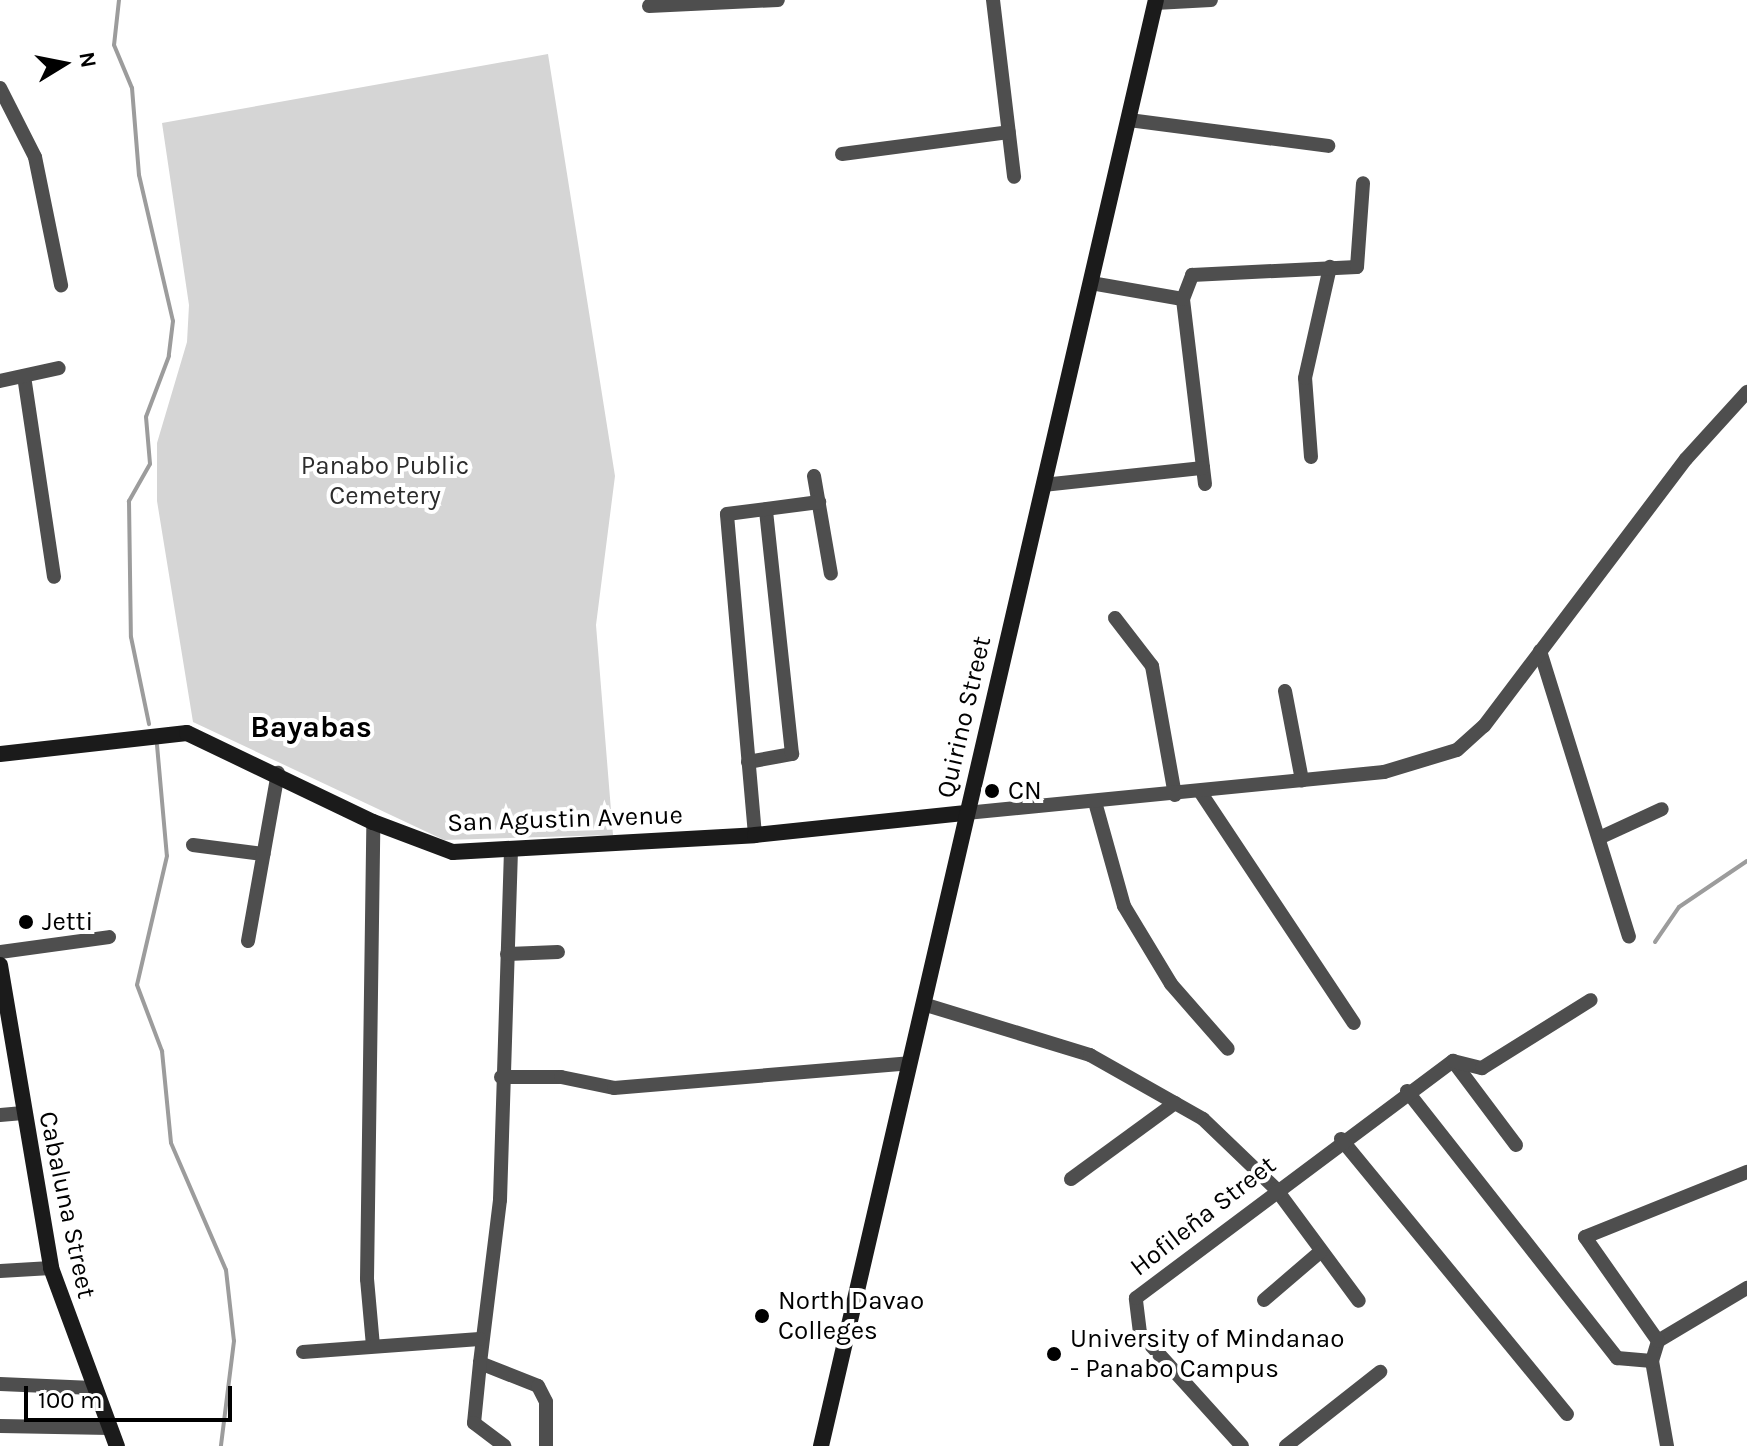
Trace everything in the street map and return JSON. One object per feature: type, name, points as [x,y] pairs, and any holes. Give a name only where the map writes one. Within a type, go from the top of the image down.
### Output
[{"type":"street","points":[[649,6],[778,0]]},
{"type":"street","points":[[993,0],[1014,177]]},
{"type":"street","points":[[1155,2],[1211,0]]},
{"type":"street","name":"Quirino Street","points":[[821,1446],[1155,2]]},
{"type":"street","points":[[0,88],[35,157],[61,285]]},
{"type":"street","points":[[1129,120],[1328,146]]},
{"type":"street","points":[[842,154],[1009,132]]},
{"type":"street","points":[[1205,484],[1183,299],[1192,275],[1204,269],[1330,267],[1352,270],[1359,262],[1363,183]]},
{"type":"street","points":[[1311,457],[1305,378],[1330,267]]},
{"type":"street","points":[[1091,283],[1183,299]]},
{"type":"street","points":[[0,381],[59,368]]},
{"type":"street","points":[[24,376],[54,577]]},
{"type":"street","points":[[966,813],[1201,793],[1405,769],[1457,750],[1540,651],[1686,459],[1747,392]]},
{"type":"street","points":[[1043,485],[1203,468]]},
{"type":"street","points":[[814,476],[831,574]]},
{"type":"street","points":[[755,835],[727,514],[819,502]]},
{"type":"street","points":[[748,762],[792,754],[766,509]]},
{"type":"street","points":[[1115,618],[1152,666],[1175,795]]},
{"type":"street","points":[[1540,651],[1629,936]]},
{"type":"street","points":[[1285,691],[1302,780]]},
{"type":"street","name":"San Agustin Avenue","points":[[0,754],[187,733],[278,773],[373,822],[441,850],[511,850],[755,835],[966,813]]},
{"type":"street","points":[[248,941],[278,773]]},
{"type":"street","points":[[1201,793],[1354,1023]]},
{"type":"street","points":[[1095,802],[1124,906],[1171,984],[1228,1049]]},
{"type":"street","points":[[1599,838],[1662,809]]},
{"type":"street","points":[[373,822],[367,1279],[373,1346]]},
{"type":"street","points":[[193,845],[263,854]]},
{"type":"street","points":[[504,1446],[485,1438],[474,1423],[480,1339],[500,1200],[501,1077],[511,850]]},
{"type":"street","points":[[0,952],[109,937]]},
{"type":"street","points":[[507,954],[558,952]]},
{"type":"street","name":"Cabaluna Street","points":[[0,965],[51,1268],[117,1446]]},
{"type":"street","points":[[1453,1061],[1482,1068],[1591,1000]]},
{"type":"street","points":[[923,1004],[1090,1055],[1175,1103],[1230,1139],[1276,1189],[1359,1301]]},
{"type":"street","points":[[1453,1061],[1516,1145]]},
{"type":"street","name":"Hofileña Street","points":[[1242,1446],[1140,1333],[1133,1311],[1144,1289],[1341,1139],[1453,1061]]},
{"type":"street","points":[[501,1077],[561,1077],[614,1088],[909,1063]]},
{"type":"street","points":[[1407,1091],[1617,1358],[1652,1361]]},
{"type":"street","points":[[1071,1179],[1175,1103]]},
{"type":"street","points":[[0,1115],[23,1113]]},
{"type":"street","points":[[1341,1139],[1567,1414]]},
{"type":"street","points":[[1658,1341],[1585,1237],[1747,1172]]},
{"type":"street","points":[[1264,1300],[1320,1252]]},
{"type":"street","points":[[0,1271],[51,1268]]},
{"type":"street","points":[[1667,1446],[1652,1361],[1658,1341],[1747,1288]]},
{"type":"street","points":[[303,1352],[480,1339]]},
{"type":"street","points":[[480,1363],[538,1386],[546,1402],[546,1446]]},
{"type":"street","points":[[1286,1446],[1380,1372]]},
{"type":"street","points":[[0,1384],[93,1388]]},
{"type":"street","points":[[0,1426],[110,1428]]},
{"type":"green space","name":"Panabo Public Cemetery","points":[[548,54],[615,476],[596,625],[613,835],[444,840],[193,722],[157,501],[157,443],[187,342],[189,305],[162,123]]},
{"type":"waterway","points":[[119,0],[114,45],[132,88],[139,175],[173,321],[169,356],[146,417],[150,464],[129,501],[131,637],[149,724]]},
{"type":"waterway","points":[[157,745],[167,856],[137,985],[162,1051],[171,1143],[226,1270],[234,1341],[221,1446]]},
{"type":"waterway","points":[[1655,942],[1679,907],[1747,861]]},
{"type":"place","name":"CN","points":[[992,791]]},
{"type":"place","name":"Jetti","points":[[26,922]]},
{"type":"place","name":"North Davao Colleges","points":[[762,1316]]},
{"type":"place","name":"University of Mindanao - Panabo Campus","points":[[1054,1354]]},
{"type":"district","name":"Bayabas","points":[[311,727]]}]
